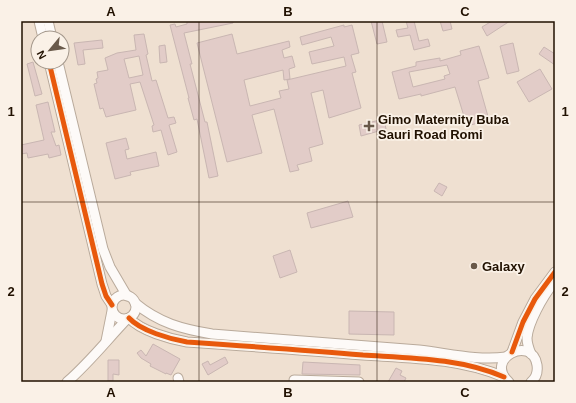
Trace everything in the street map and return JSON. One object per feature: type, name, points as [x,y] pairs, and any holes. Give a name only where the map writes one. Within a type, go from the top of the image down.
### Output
[{"type":"street","points":[[51,70],[102,284],[106,296],[118,318],[128,319],[134,324],[143,328],[187,342],[433,360],[476,367],[490,371],[507,379]]},
{"type":"street","points":[[60,70],[103,249],[110,267],[127,296],[153,316],[188,330],[212,334],[433,352],[480,358],[496,358],[522,350],[531,354]]},
{"type":"street","points":[[507,379],[503,373],[502,364],[509,354],[535,299],[555,272]]},
{"type":"street","points":[[533,381],[538,366],[531,354],[527,338],[540,305],[555,282]]},
{"type":"street","points":[[106,341],[112,308],[116,298],[119,296],[127,296]]},
{"type":"street","points":[[67,382],[80,371],[135,311],[135,303]]},
{"type":"street","points":[[295,382],[294,380],[358,382]]},
{"type":"building","points":[[187,21],[233,21],[233,23],[184,33],[192,64],[190,64],[205,122],[207,122],[218,176],[209,178],[197,119],[194,120],[170,25],[175,24],[176,27],[187,24]]},
{"type":"building","points":[[371,21],[382,21],[387,42],[377,44]]},
{"type":"building","points":[[406,21],[414,21],[419,41],[428,39],[430,46],[414,50],[410,35],[398,37],[396,30],[408,28]]},
{"type":"building","points":[[440,21],[450,21],[452,29],[443,31]]},
{"type":"building","points":[[492,21],[510,21],[487,36],[482,27]]},
{"type":"building","points":[[344,25],[344,27],[352,25],[359,53],[351,55],[356,72],[352,73],[361,108],[329,118],[323,90],[311,93],[323,144],[309,148],[312,161],[297,165],[299,170],[290,172],[274,109],[252,115],[262,153],[227,162],[197,43],[232,34],[237,54],[289,41],[290,47],[282,50],[284,58],[292,56],[295,67],[289,69],[290,79],[284,80],[283,70],[244,80],[250,106],[281,98],[279,91],[289,89],[287,80],[346,66],[344,57],[312,64],[309,52],[334,46],[331,37],[302,45],[300,37]]},
{"type":"building","points":[[144,34],[148,54],[146,55],[152,81],[156,80],[168,118],[174,117],[176,123],[169,125],[177,152],[168,155],[161,130],[153,132],[152,126],[154,125],[140,82],[130,84],[136,110],[106,117],[103,108],[100,109],[94,84],[97,83],[97,72],[108,70],[105,58],[117,53],[136,50],[134,35]],"holes":[[[139,56],[143,75],[129,78],[124,59]]]},
{"type":"building","points":[[102,40],[103,48],[83,50],[85,64],[78,65],[74,43]]},
{"type":"building","points":[[513,43],[519,71],[507,74],[500,46]]},
{"type":"building","points":[[165,45],[167,62],[160,63],[159,46]]},
{"type":"building","points":[[479,46],[489,78],[478,81],[489,120],[467,126],[455,87],[421,96],[421,94],[399,99],[392,72],[416,66],[416,62],[440,58],[440,61],[461,55],[460,51]],"holes":[[[447,65],[450,74],[444,76],[445,79],[413,87],[409,72]]]},
{"type":"building","points":[[544,47],[555,54],[555,65],[539,54]]},
{"type":"building","points":[[30,63],[30,70],[35,70],[42,94],[35,96],[27,64]]},
{"type":"building","points":[[540,69],[552,89],[529,102],[517,82]]},
{"type":"building","points":[[48,102],[55,132],[51,132],[56,146],[59,145],[61,155],[49,158],[48,154],[28,158],[27,153],[21,154],[21,145],[44,140],[36,105]]},
{"type":"building","points":[[384,119],[386,129],[361,136],[359,125]]},
{"type":"building","points":[[126,138],[129,149],[125,150],[127,159],[156,152],[159,166],[130,172],[131,175],[115,179],[106,143]]},
{"type":"building","points":[[439,183],[447,187],[442,196],[434,191]]},
{"type":"building","points":[[348,201],[353,217],[311,228],[307,213]]},
{"type":"building","points":[[290,250],[297,272],[280,278],[273,256]]},
{"type":"building","points":[[349,311],[394,312],[394,335],[349,334]]},
{"type":"building","points":[[153,344],[180,359],[171,375],[150,366],[151,364],[141,358],[137,353],[141,350],[146,356]]},
{"type":"building","points":[[225,357],[228,363],[208,375],[202,364],[208,361],[210,365]]},
{"type":"building","points":[[108,360],[119,360],[119,375],[113,374],[113,381],[108,381]]},
{"type":"building","points":[[303,362],[360,365],[360,375],[302,374]]},
{"type":"building","points":[[396,368],[402,371],[400,375],[406,378],[404,382],[388,382]]},
{"type":"cycle path","points":[[51,70],[102,284],[106,296],[112,305]]},
{"type":"cycle path","points":[[512,352],[523,322],[535,299],[555,272]]},
{"type":"cycle path","points":[[129,318],[134,323],[148,331],[164,337],[187,342],[417,358],[452,362],[504,377]]},
{"type":"place","name":"Gimo Maternity Buba Sauri Road Romi","points":[[369,126]]},
{"type":"place","name":"Galaxy","points":[[474,266]]}]
